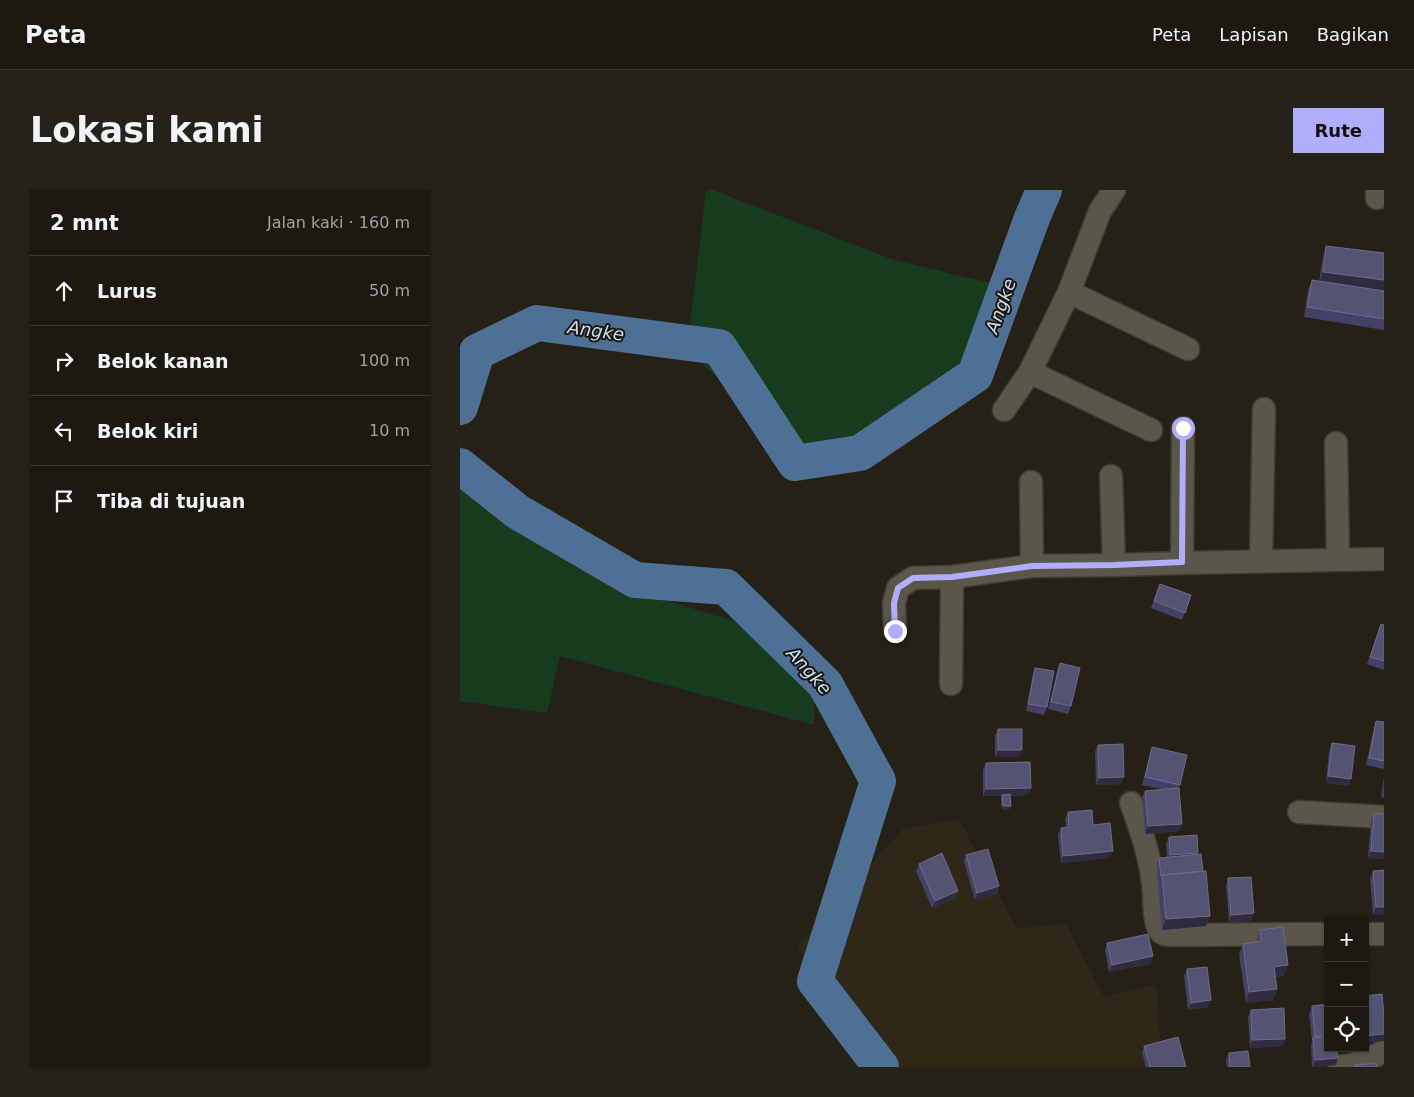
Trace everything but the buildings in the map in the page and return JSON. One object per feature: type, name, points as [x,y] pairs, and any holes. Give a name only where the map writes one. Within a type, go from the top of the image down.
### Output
[{"type":"street","points":[[1004,410],[1030,372],[1069,292],[1100,210],[1114,190]]},
{"type":"street","points":[[1069,292],[1188,350]]},
{"type":"street","points":[[1030,372],[1150,430]]},
{"type":"street","points":[[1261,562],[1264,409]]},
{"type":"street","points":[[1182,562],[1183,428]]},
{"type":"street","points":[[1336,443],[1338,559]]},
{"type":"street","points":[[1111,476],[1114,565]]},
{"type":"street","points":[[1031,482],[1032,566]]},
{"type":"street","points":[[895,631],[894,603],[898,588],[913,578],[952,577],[1032,566],[1384,559]]},
{"type":"street","points":[[952,577],[952,684]]},
{"type":"street","points":[[1132,803],[1147,846],[1157,924],[1160,931],[1164,934],[1324,934]]},
{"type":"street","points":[[1299,812],[1384,817]]},
{"type":"street","points":[[1369,934],[1384,934],[1384,939]]},
{"type":"street","points":[[1339,1067],[1362,1061],[1384,1051]]},
{"type":"shaded area","points":[[959,819],[1016,928],[1066,924],[1104,997],[1156,985],[1162,1067],[878,1067],[797,947],[903,829]]},
{"type":"green space","points":[[706,190],[713,190],[894,260],[1012,288],[959,382],[872,442],[804,461],[687,350]]},
{"type":"green space","points":[[460,438],[467,477],[633,590],[814,646],[814,725],[560,656],[547,713],[460,701]]},
{"type":"waterway","name":"Angke","points":[[460,407],[477,352],[537,323],[719,347],[795,463],[860,453],[975,375],[1044,190]]},
{"type":"waterway","name":"Angke","points":[[460,466],[518,512],[635,580],[726,587],[825,684],[878,781],[815,981],[881,1067]]},
{"type":"route","points":[[895,631],[894,603],[898,588],[913,578],[952,577],[1032,566],[1182,562],[1183,428]]}]
